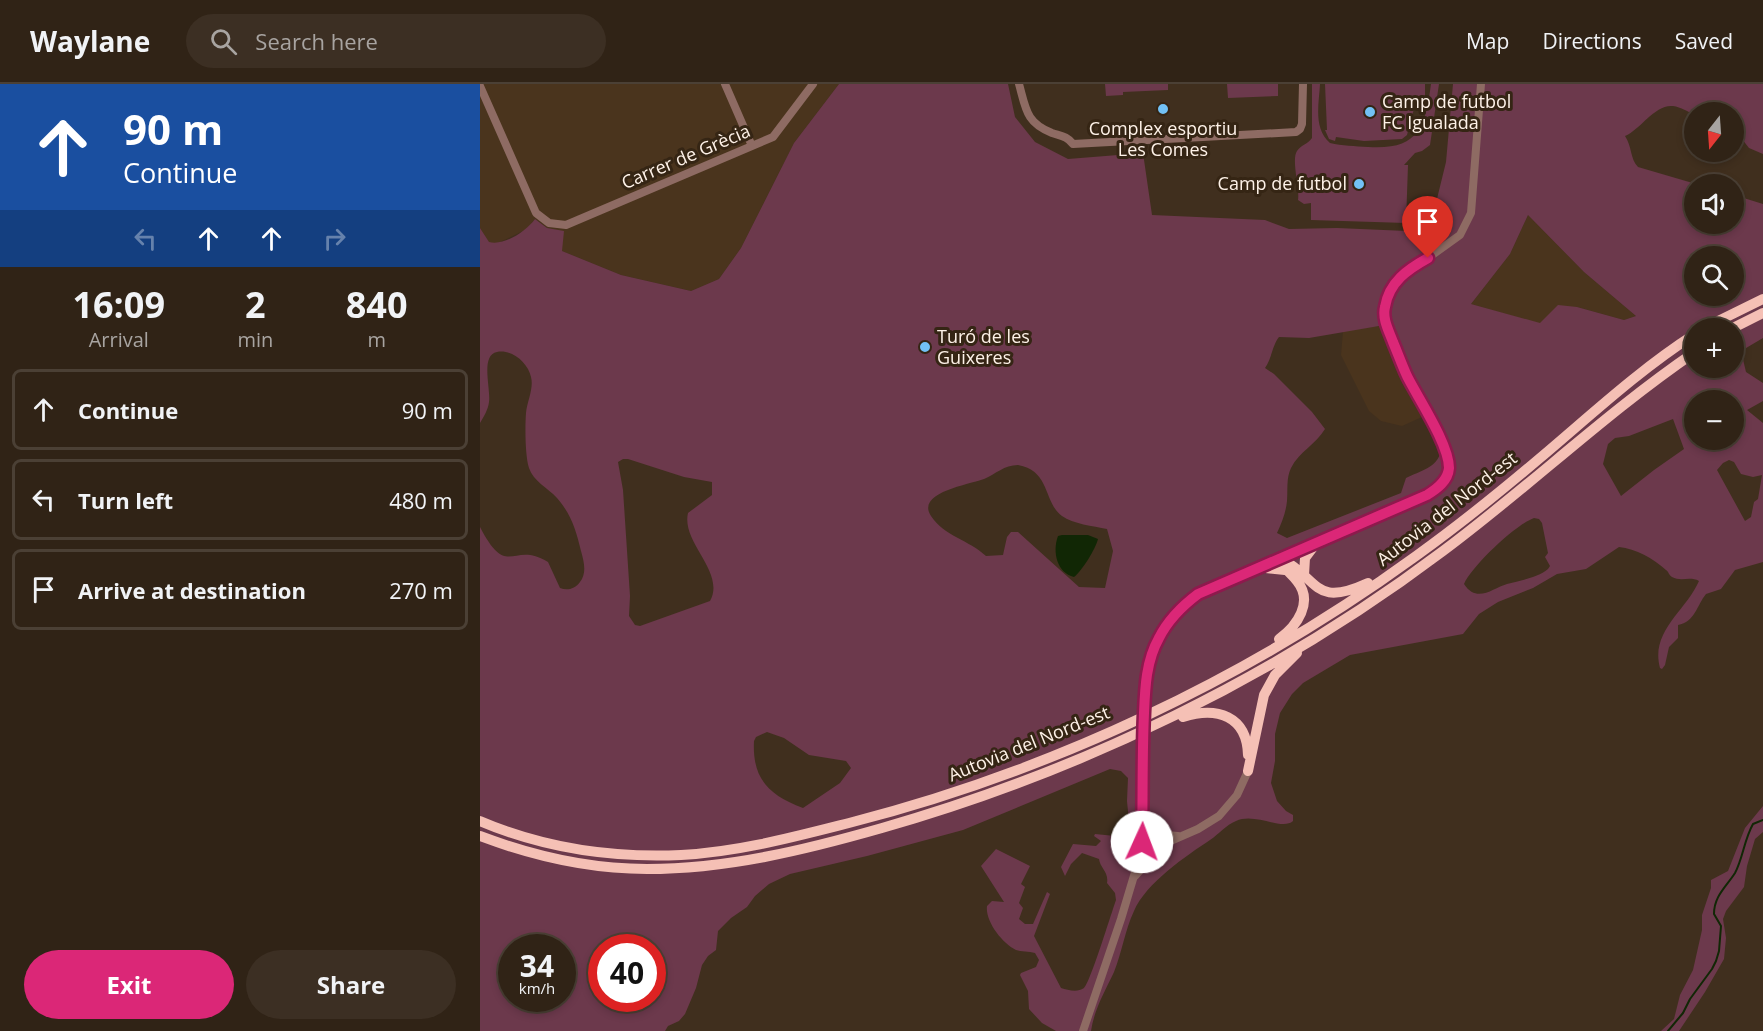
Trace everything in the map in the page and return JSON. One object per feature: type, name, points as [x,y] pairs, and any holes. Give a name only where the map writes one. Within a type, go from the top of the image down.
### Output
[{"type":"highway","points":[[1724,318],[1763,299]]},
{"type":"highway","points":[[1744,322],[1763,313]]},
{"type":"highway","name":"Autovia del Nord-est","points":[[480,821],[532,839],[592,851],[684,855],[777,841],[913,806],[1046,759],[1122,726],[1255,660],[1354,599],[1466,518],[1603,403],[1684,342]]},
{"type":"highway","name":"Autovia del Nord-est","points":[[480,836],[539,855],[602,866],[666,869],[738,862],[850,837],[940,811],[1008,787],[1162,721],[1225,689],[1308,642],[1443,552],[1653,382],[1684,360]]},
{"type":"highway","points":[[1304,575],[1305,558],[1317,542]]},
{"type":"highway","points":[[1280,558],[1298,569],[1314,587],[1321,591],[1349,592],[1383,579]]},
{"type":"highway","points":[[1255,660],[1267,646],[1289,632],[1301,615],[1303,592],[1296,579],[1285,570],[1280,558]]},
{"type":"highway","points":[[1257,567],[1285,570]]},
{"type":"highway","points":[[1248,771],[1261,704],[1267,687],[1281,668],[1308,642]]},
{"type":"highway","points":[[1162,721],[1203,712],[1214,712],[1228,717],[1240,728],[1246,739],[1248,771]]},
{"type":"street","points":[[725,84],[752,146]]},
{"type":"street","name":"Carrer de Grècia","points":[[480,86],[536,213],[549,223],[566,225],[773,136],[813,84]]},
{"type":"street","points":[[1019,84],[1026,110],[1035,125],[1068,137],[1073,144],[1293,132],[1300,129],[1302,124],[1303,84]]},
{"type":"street","points":[[1083,1031],[1134,877],[1142,842],[1142,757],[1149,661],[1158,638],[1168,622],[1184,604],[1198,594],[1427,495],[1439,487],[1449,469],[1442,442],[1405,373],[1385,321],[1384,308],[1392,287],[1406,270],[1428,258],[1460,235],[1471,213],[1481,84]]},
{"type":"street","points":[[1134,877],[1164,845],[1209,823],[1225,810],[1248,771]]},
{"type":"street","points":[[1143,808],[1156,827],[1169,836]]},
{"type":"street","points":[[1142,842],[1179,836]]},
{"type":"street","points":[[1142,842],[1155,846],[1164,845]]},
{"type":"shaded area","points":[[480,84],[839,84],[794,143],[741,248],[719,279],[691,291],[621,275],[562,251],[547,228],[535,219],[527,229],[496,244],[489,243],[480,228]]},
{"type":"shaded area","points":[[839,84],[1008,84],[1015,117],[1035,142],[1068,159],[1143,153],[1152,215],[1265,220],[1289,229],[1337,228],[1407,231],[1422,221],[1435,207],[1446,162],[1453,84],[1763,84],[1763,154],[1749,148],[1744,142],[1744,102],[1684,102],[1684,110],[1666,106],[1625,136],[1638,167],[1684,180],[1684,234],[1744,234],[1744,198],[1763,204],[1763,338],[1744,349],[1744,318],[1684,318],[1684,378],[1744,378],[1744,364],[1746,372],[1763,383],[1763,401],[1747,410],[1763,423],[1763,562],[1735,570],[1721,589],[1706,594],[1692,617],[1678,625],[1678,638],[1669,647],[1662,669],[1658,655],[1660,643],[1671,622],[1699,581],[1672,577],[1650,558],[1619,547],[1586,569],[1557,574],[1533,588],[1498,602],[1479,614],[1463,634],[1350,655],[1303,683],[1292,694],[1280,713],[1275,734],[1275,761],[1271,783],[1277,801],[1293,815],[1293,821],[1282,824],[1251,819],[1236,821],[1157,880],[1134,911],[1114,972],[1097,1008],[1091,1031],[1056,1031],[1042,1023],[1029,1009],[1028,991],[1020,975],[1036,967],[1039,960],[1035,953],[1018,951],[1011,947],[992,925],[987,906],[992,901],[1004,902],[981,866],[996,849],[1030,866],[1021,884],[1025,887],[1019,903],[1023,908],[1019,919],[1025,924],[1033,924],[1047,892],[1050,894],[1034,936],[1061,988],[1075,991],[1084,988],[1116,900],[1115,893],[1107,883],[1107,876],[1099,859],[1082,853],[1071,864],[1065,876],[1061,867],[1073,844],[1096,846],[1101,841],[1094,836],[1095,834],[1115,836],[1130,832],[1127,801],[1128,778],[1121,771],[1110,769],[963,830],[790,874],[769,884],[755,896],[747,907],[718,931],[716,950],[702,965],[696,988],[685,1014],[679,1021],[668,1026],[665,1031],[480,1031],[480,527],[489,543],[504,556],[536,556],[548,562],[560,588],[568,589],[576,586],[584,575],[584,567],[577,536],[569,516],[557,498],[537,481],[529,468],[526,419],[532,381],[527,367],[514,355],[497,352],[489,359],[487,373],[489,402],[480,423],[480,228],[489,242],[502,242],[521,233],[535,219],[547,228],[564,231],[562,251],[621,275],[691,291],[719,279],[741,248],[794,143]],"holes":[[[1528,215],[1584,272],[1636,316],[1624,320],[1577,307],[1558,305],[1540,323],[1471,304],[1510,254]],[[1379,326],[1422,417],[1441,451],[1432,465],[1406,478],[1401,493],[1287,538],[1277,533],[1286,509],[1289,472],[1298,457],[1325,429],[1312,412],[1265,368],[1279,337],[1309,338]],[[1673,419],[1684,449],[1621,496],[1603,464],[1608,444],[1615,438],[1629,436]],[[623,459],[684,477],[712,482],[712,495],[688,513],[691,535],[712,579],[713,590],[710,601],[640,626],[635,625],[629,616],[630,596],[623,490],[618,462]],[[1729,460],[1734,462],[1741,474],[1753,477],[1762,475],[1758,499],[1754,502],[1751,517],[1745,521],[1717,470]],[[1013,465],[1029,468],[1036,474],[1056,510],[1062,516],[1077,523],[1107,529],[1113,551],[1105,588],[1079,587],[1018,532],[1011,532],[1007,537],[1003,555],[986,556],[936,523],[931,516],[928,508],[931,501],[938,495],[984,479]],[[1534,518],[1539,519],[1542,523],[1548,553],[1545,557],[1550,566],[1548,569],[1534,577],[1485,593],[1474,593],[1469,590],[1464,584],[1476,567],[1506,537]],[[767,732],[784,738],[809,755],[846,761],[851,768],[840,783],[803,808],[781,797],[765,784],[756,766],[754,741],[756,737]]]},
{"type":"shaded area","points":[[1105,84],[1168,84],[1168,90],[1123,92],[1123,95],[1106,96]]},
{"type":"shaded area","points":[[1227,84],[1278,84],[1278,96],[1228,98]]},
{"type":"shaded area","points":[[1312,84],[1320,84],[1319,123],[1330,143],[1385,147],[1408,141],[1416,134],[1426,114],[1431,84],[1439,84],[1430,145],[1415,153],[1404,165],[1408,165],[1406,223],[1311,220],[1311,203],[1304,204],[1298,200],[1295,155],[1300,147],[1312,138]]},
{"type":"shaded area","name":"Camp de futbol FC Igualada","points":[[1325,84],[1425,84],[1425,105],[1415,105],[1407,135],[1402,139],[1364,141],[1336,137],[1335,141],[1329,139],[1325,130],[1327,130]]},
{"type":"shaded area","points":[[1528,215],[1584,272],[1636,316],[1624,320],[1577,307],[1540,324],[1471,304],[1510,254]]},
{"type":"shaded area","points":[[1379,326],[1422,417],[1402,426],[1381,421],[1369,411],[1341,355],[1343,331]]},
{"type":"shaded area","points":[[1088,535],[1098,539],[1095,548],[1074,577],[1063,571],[1057,561],[1056,542],[1058,536]]},
{"type":"shaded area","points":[[1763,806],[1763,832],[1755,839],[1744,887],[1726,911],[1723,919],[1726,938],[1724,959],[1679,1031],[1661,1031],[1674,1019],[1680,995],[1693,970],[1702,930],[1702,915],[1711,888],[1711,880],[1728,871],[1745,828]]},
{"type":"waterway","points":[[1668,1031],[1683,1013],[1716,961],[1721,926],[1714,914],[1716,902],[1735,873],[1753,824],[1763,820]]},
{"type":"place","name":"Complex esportiu Les Comes","points":[[1163,109]]},
{"type":"place","name":"Camp de futbol FC Igualada","points":[[1370,112]]},
{"type":"place","name":"Camp de futbol","points":[[1359,184]]},
{"type":"place","name":"Turó de les Guixeres","points":[[925,347]]},
{"type":"route","points":[[1142,842],[1142,757],[1146,686],[1149,661],[1158,638],[1168,622],[1184,604],[1198,594],[1427,495],[1439,487],[1444,480],[1449,469],[1442,442],[1405,373],[1385,321],[1384,308],[1392,287],[1406,270],[1428,258]]}]
